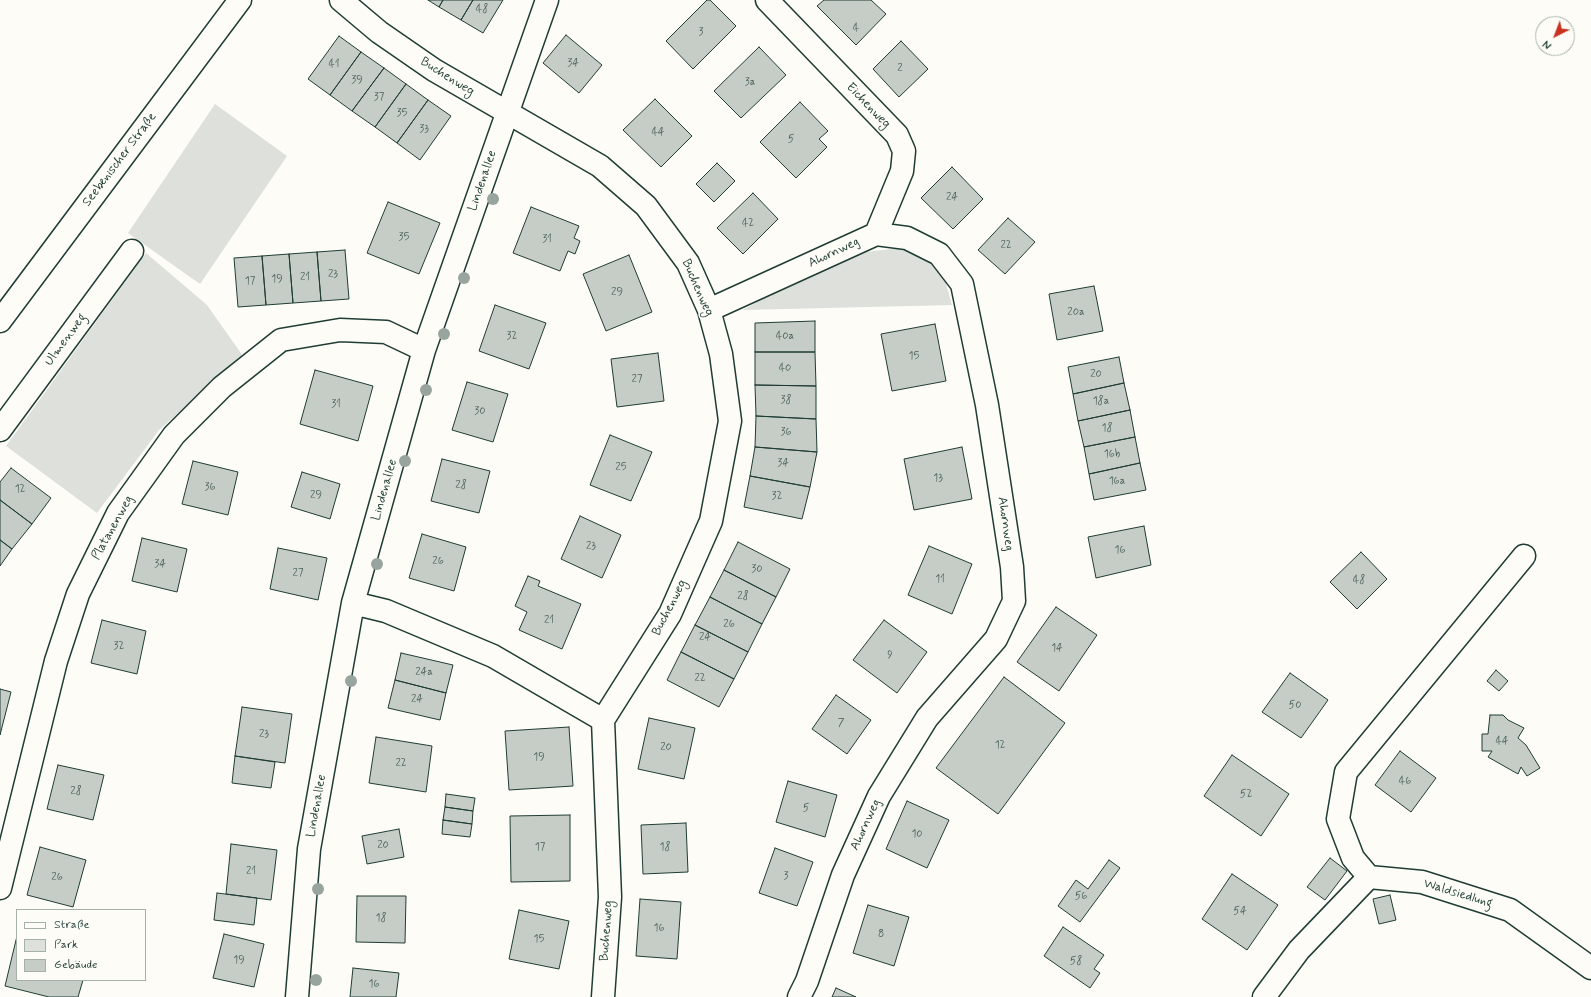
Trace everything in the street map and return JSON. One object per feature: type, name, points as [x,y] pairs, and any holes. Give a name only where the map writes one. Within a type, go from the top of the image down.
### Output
[{"type":"street","name":"Seebenischer Straße","points":[[0,321],[240,0]]},
{"type":"street","name":"Buchenweg","points":[[341,0],[378,32],[434,70],[600,166],[646,206],[688,263],[709,310],[721,354],[730,421],[711,521],[670,614],[603,720],[610,897],[603,997]]},
{"type":"street","name":"Lindenallee","points":[[297,997],[309,849],[353,603],[424,350],[547,0]]},
{"type":"street","name":"Eichenweg","points":[[767,0],[897,135],[904,151],[902,171],[876,234]]},
{"type":"street","name":"Ahornweg","points":[[709,310],[876,234],[907,238],[939,254],[962,284],[988,405],[1012,567],[1014,601],[996,639],[927,718],[879,796],[843,875],[807,981],[799,997]]},
{"type":"street","name":"Ulmenweg","points":[[0,430],[132,251]]},
{"type":"street","name":"Platanenweg","points":[[0,888],[56,661],[78,594],[118,513],[174,435],[222,387],[281,340],[340,330],[386,332],[424,350]]},
{"type":"street","points":[[1264,997],[1299,950],[1369,877],[1353,858],[1338,819],[1346,772],[1524,556]]},
{"type":"street","points":[[353,603],[386,611],[492,656],[603,720]]},
{"type":"street","name":"Waldsiedlung","points":[[1369,877],[1422,882],[1510,910],[1591,968]]},
{"type":"green space","points":[[215,104],[287,156],[200,284],[128,233]]},
{"type":"green space","points":[[900,248],[925,256],[944,277],[952,305],[743,310],[807,274],[866,252]]},
{"type":"green space","points":[[146,253],[207,305],[243,356],[159,430],[97,513],[6,446]]},
{"type":"building","points":[[428,0],[443,0],[439,7]]},
{"type":"building","points":[[443,0],[473,0],[461,20],[439,7]]},
{"type":"building","points":[[473,0],[503,0],[483,33],[461,20]]},
{"type":"building","points":[[707,0],[710,0],[736,26],[693,69],[666,41]]},
{"type":"building","points":[[824,0],[871,0],[886,14],[856,45],[817,6]]},
{"type":"building","points":[[566,35],[602,65],[579,93],[543,63]]},
{"type":"building","points":[[339,36],[361,52],[330,95],[308,79]]},
{"type":"building","points":[[901,41],[928,69],[899,97],[873,69]]},
{"type":"building","points":[[759,47],[786,75],[741,118],[714,91]]},
{"type":"building","points":[[361,52],[384,68],[352,111],[330,95]]},
{"type":"building","points":[[384,68],[406,84],[375,127],[352,111]]},
{"type":"building","points":[[406,84],[428,100],[397,143],[375,127]]},
{"type":"building","points":[[655,99],[692,136],[661,167],[623,130]]},
{"type":"building","points":[[428,100],[451,116],[420,160],[397,143]]},
{"type":"building","points":[[800,102],[828,131],[819,139],[827,147],[796,178],[760,142]]},
{"type":"building","points":[[717,163],[735,181],[714,202],[696,184]]},
{"type":"building","points":[[952,167],[983,199],[953,229],[921,198]]},
{"type":"building","points":[[753,193],[778,219],[743,254],[717,228]]},
{"type":"building","points":[[388,202],[440,223],[419,274],[367,253]]},
{"type":"building","points":[[531,207],[579,226],[574,238],[580,241],[575,254],[568,251],[560,271],[513,253]]},
{"type":"building","points":[[1008,218],[1035,242],[1005,274],[978,250]]},
{"type":"building","points":[[345,250],[349,299],[321,301],[317,252]]},
{"type":"building","points":[[317,252],[321,301],[293,303],[289,254]]},
{"type":"building","points":[[289,254],[293,303],[266,305],[262,256]]},
{"type":"building","points":[[629,255],[652,312],[606,331],[583,274]]},
{"type":"building","points":[[262,256],[266,305],[238,307],[234,258]]},
{"type":"building","points":[[1094,286],[1103,331],[1057,340],[1049,294]]},
{"type":"building","points":[[495,305],[546,323],[529,369],[479,351]]},
{"type":"building","points":[[815,321],[815,352],[755,352],[755,323]]},
{"type":"building","points":[[935,324],[946,381],[892,391],[881,334]]},
{"type":"building","points":[[755,352],[815,352],[816,386],[755,385]]},
{"type":"building","points":[[658,353],[664,401],[617,407],[611,359]]},
{"type":"building","points":[[1119,357],[1124,383],[1073,394],[1068,367]]},
{"type":"building","points":[[315,370],[373,386],[358,441],[300,424]]},
{"type":"building","points":[[467,382],[508,394],[493,442],[452,430]]},
{"type":"building","points":[[1124,383],[1130,410],[1078,421],[1073,394]]},
{"type":"building","points":[[755,385],[816,386],[816,419],[756,416]]},
{"type":"building","points":[[1130,410],[1135,437],[1084,447],[1078,421]]},
{"type":"building","points":[[756,416],[816,419],[817,452],[755,447]]},
{"type":"building","points":[[610,435],[652,452],[631,501],[590,485]]},
{"type":"building","points":[[1135,437],[1140,463],[1089,474],[1084,447]]},
{"type":"building","points":[[755,447],[817,452],[810,487],[750,476]]},
{"type":"building","points":[[962,447],[972,499],[914,510],[904,459]]},
{"type":"building","points":[[442,459],[490,471],[479,513],[431,501]]},
{"type":"building","points":[[193,461],[238,472],[228,515],[182,504]]},
{"type":"building","points":[[1140,463],[1146,490],[1094,500],[1089,474]]},
{"type":"building","points":[[11,468],[51,498],[32,524],[0,500],[0,482]]},
{"type":"building","points":[[302,472],[340,484],[330,519],[291,507]]},
{"type":"building","points":[[750,476],[810,487],[802,519],[744,507]]},
{"type":"building","points":[[0,500],[32,524],[12,549],[0,540]]},
{"type":"building","points":[[580,516],[621,535],[602,578],[561,559]]},
{"type":"building","points":[[1144,526],[1151,565],[1096,578],[1088,537]]},
{"type":"building","points":[[422,534],[466,547],[454,591],[409,578]]},
{"type":"building","points":[[142,538],[187,549],[177,592],[132,581]]},
{"type":"building","points":[[0,540],[12,549],[0,566]]},
{"type":"building","points":[[738,542],[790,569],[776,597],[724,570]]},
{"type":"building","points":[[929,546],[972,564],[952,614],[908,595]]},
{"type":"building","points":[[278,548],[327,558],[318,600],[270,589]]},
{"type":"building","points":[[1361,552],[1387,579],[1357,609],[1330,582]]},
{"type":"building","points":[[724,570],[776,597],[762,624],[710,597]]},
{"type":"building","points":[[528,576],[540,581],[538,586],[581,604],[562,649],[519,630],[527,612],[515,606]]},
{"type":"building","points":[[710,597],[762,624],[748,652],[695,625]]},
{"type":"building","points":[[1056,607],[1097,635],[1059,691],[1017,662]]},
{"type":"building","points":[[102,620],[146,631],[137,674],[91,663]]},
{"type":"building","points":[[884,620],[927,652],[897,693],[853,660]]},
{"type":"building","points":[[695,625],[748,652],[734,679],[681,652]]},
{"type":"building","points":[[681,652],[734,679],[719,707],[667,680]]},
{"type":"building","points":[[401,653],[453,665],[446,693],[395,680]]},
{"type":"building","points":[[1496,670],[1508,681],[1499,691],[1487,681]]},
{"type":"building","points":[[1290,673],[1328,700],[1301,738],[1262,712]]},
{"type":"building","points":[[1004,677],[1065,723],[998,814],[936,768]]},
{"type":"building","points":[[395,680],[446,693],[440,720],[388,708]]},
{"type":"building","points":[[0,689],[11,692],[0,735]]},
{"type":"building","points":[[836,695],[871,720],[847,754],[812,729]]},
{"type":"building","points":[[242,707],[292,714],[285,763],[235,756]]},
{"type":"building","points":[[1490,715],[1503,715],[1508,720],[1524,728],[1518,738],[1526,745],[1540,768],[1527,776],[1521,767],[1518,774],[1488,757],[1492,751],[1482,751],[1482,734],[1488,734]]},
{"type":"building","points":[[649,718],[695,728],[684,779],[638,769]]},
{"type":"building","points":[[569,727],[573,786],[509,790],[505,731]]},
{"type":"building","points":[[376,737],[432,746],[426,792],[369,783]]},
{"type":"building","points":[[1400,751],[1436,778],[1411,812],[1375,785]]},
{"type":"building","points":[[1232,755],[1289,794],[1261,836],[1204,796]]},
{"type":"building","points":[[235,756],[275,762],[271,788],[232,783]]},
{"type":"building","points":[[58,765],[104,775],[93,820],[47,809]]},
{"type":"building","points":[[788,781],[837,795],[825,837],[776,822]]},
{"type":"building","points":[[446,794],[475,798],[473,811],[445,807]]},
{"type":"building","points":[[907,801],[949,820],[927,868],[886,849]]},
{"type":"building","points":[[445,807],[473,811],[472,824],[443,820]]},
{"type":"building","points":[[570,815],[570,881],[511,882],[510,816]]},
{"type":"building","points":[[443,820],[472,824],[470,837],[442,834]]},
{"type":"building","points":[[686,823],[688,872],[643,874],[641,825]]},
{"type":"building","points":[[399,829],[404,857],[367,864],[362,836]]},
{"type":"building","points":[[231,844],[277,850],[271,900],[226,894]]},
{"type":"building","points":[[40,847],[86,860],[73,907],[27,895]]},
{"type":"building","points":[[775,848],[813,862],[797,906],[759,893]]},
{"type":"building","points":[[1330,858],[1347,871],[1325,900],[1307,887]]},
{"type":"building","points":[[1109,860],[1120,868],[1080,922],[1058,906],[1076,880],[1088,889]]},
{"type":"building","points":[[1232,874],[1278,905],[1247,950],[1202,919]]},
{"type":"building","points":[[217,893],[257,898],[254,925],[214,920]]},
{"type":"building","points":[[1390,895],[1396,920],[1379,924],[1373,899]]},
{"type":"building","points":[[357,896],[406,896],[405,943],[356,942]]},
{"type":"building","points":[[640,899],[681,902],[677,959],[636,956]]},
{"type":"building","points":[[868,905],[909,917],[894,966],[853,953]]},
{"type":"building","points":[[519,910],[569,921],[559,969],[509,959]]},
{"type":"building","points":[[1063,927],[1104,955],[1094,969],[1100,973],[1090,988],[1044,956]]},
{"type":"building","points":[[224,934],[264,944],[254,987],[213,978]]},
{"type":"building","points":[[16,940],[16,981],[83,981],[78,997],[49,997],[5,986]]},
{"type":"building","points":[[353,968],[399,973],[396,997],[350,997]]},
{"type":"building","points":[[836,988],[856,997],[832,997]]}]
